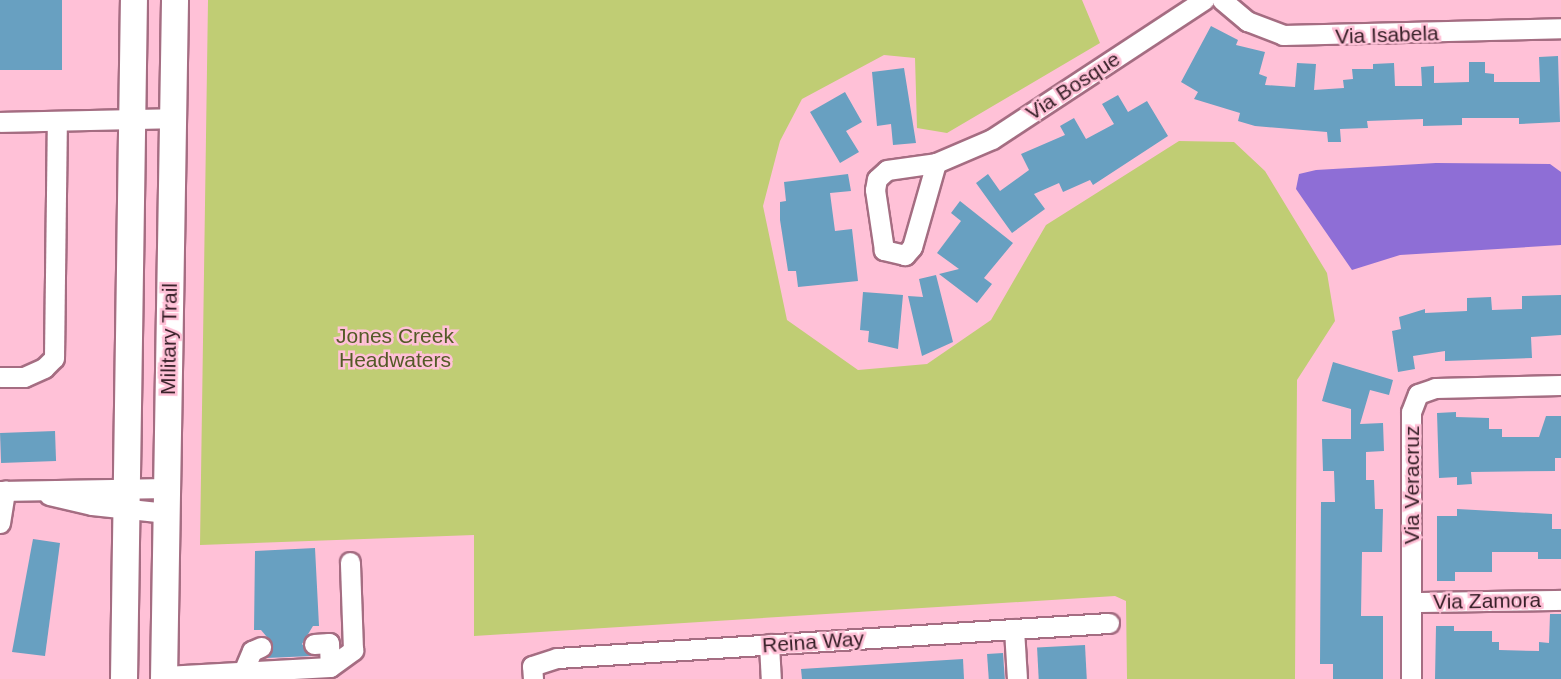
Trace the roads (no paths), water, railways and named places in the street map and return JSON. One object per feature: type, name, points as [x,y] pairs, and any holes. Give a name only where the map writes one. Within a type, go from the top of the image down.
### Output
[{"type":"main road","name":"Military Trail","points":[[124,679],[134,0]]},
{"type":"main road","name":"Military Trail","points":[[164,677],[175,0]]},
{"type":"street","name":"Via Bosque","points":[[936,163],[912,247],[905,255],[884,250],[875,190],[877,179],[887,170],[936,163],[992,139],[1204,0]]},
{"type":"street","name":"Via Isabela","points":[[1222,0],[1247,21],[1283,35],[1561,28]]},
{"type":"street","points":[[0,122],[172,118]]},
{"type":"street","points":[[0,377],[24,377],[44,368],[54,358],[57,121]]},
{"type":"street","name":"Via Veracruz","points":[[1411,679],[1411,412],[1418,394],[1435,388],[1561,385]]},
{"type":"street","points":[[0,523],[3,491],[38,490],[167,501]]},
{"type":"street","points":[[164,677],[330,667],[353,650],[350,562]]},
{"type":"street","name":"Via Zamora","points":[[1413,602],[1561,600]]},
{"type":"street","name":"Reina Way","points":[[533,679],[532,666],[557,658],[1109,623]]},
{"type":"street","points":[[330,667],[321,644],[352,627]]},
{"type":"street","points":[[1014,629],[1017,679]]},
{"type":"street","points":[[769,645],[771,679]]},
{"type":"street","points":[[243,672],[252,651],[261,647]]},
{"type":"park label","name":"Jones Creek Headwaters","points":[[395,348]]}]
